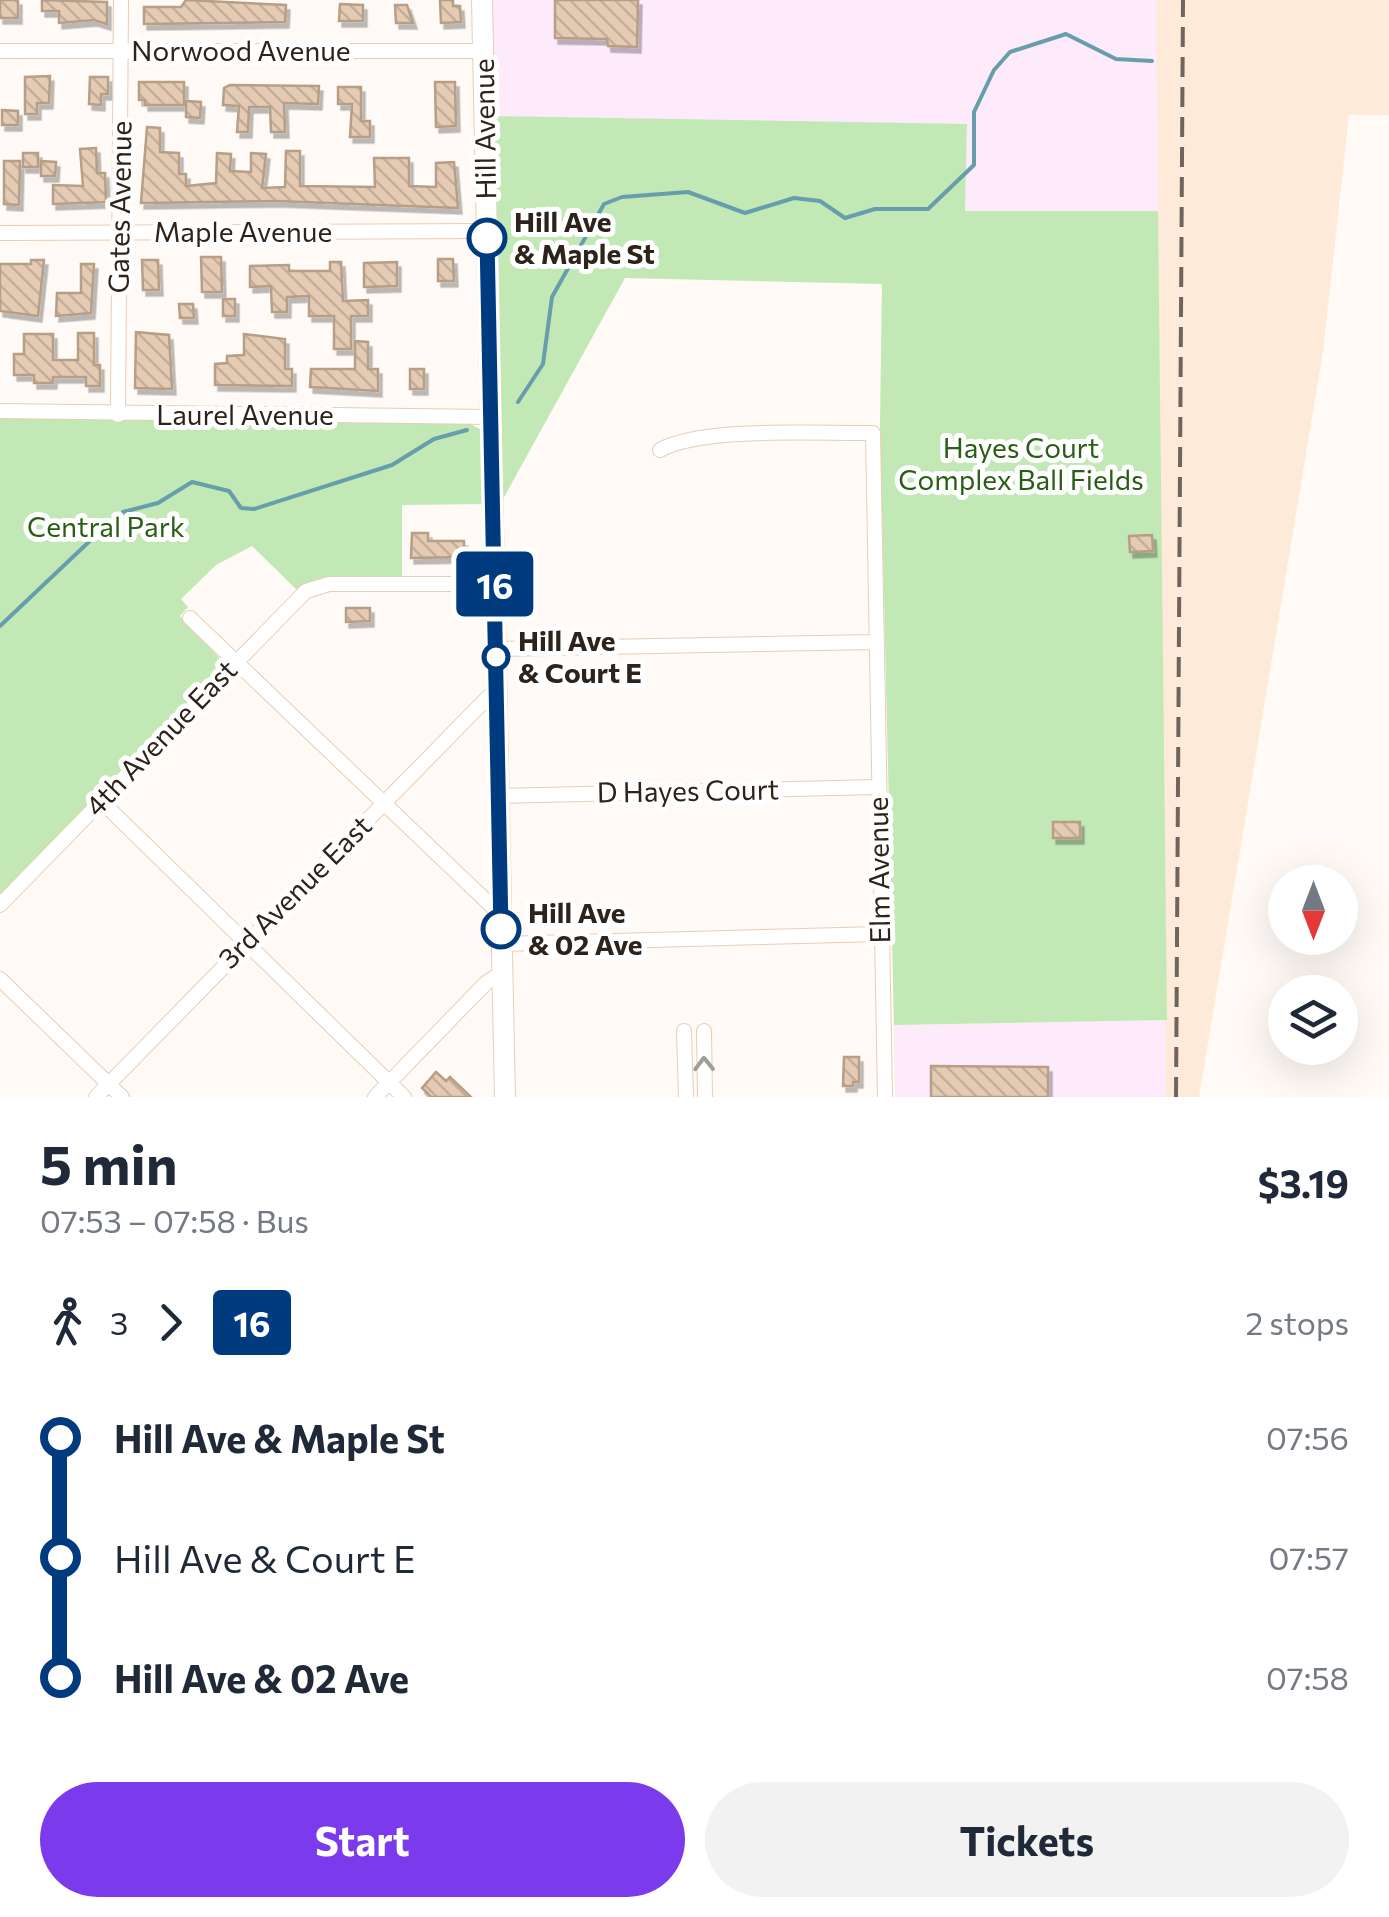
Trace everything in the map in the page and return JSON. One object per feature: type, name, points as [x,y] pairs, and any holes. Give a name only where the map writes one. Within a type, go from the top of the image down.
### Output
[{"type":"street","name":"Gates Avenue","points":[[118,415],[121,0]]},
{"type":"street","name":"Hill Avenue","points":[[482,0],[505,1097]]},
{"type":"street","name":"Norwood Avenue","points":[[0,51],[483,51]]},
{"type":"street","name":"Maple Avenue","points":[[0,233],[487,231]]},
{"type":"street","name":"Laurel Avenue","points":[[0,411],[491,417]]},
{"type":"street","name":"Elm Avenue","points":[[660,450],[679,441],[719,437],[873,433],[876,787],[886,1097]]},
{"type":"street","name":"4th Avenue East","points":[[0,904],[296,599],[316,586],[496,584]]},
{"type":"street","points":[[190,618],[501,915]]},
{"type":"street","points":[[496,649],[874,642]]},
{"type":"street","name":"3rd Avenue East","points":[[96,1097],[496,690]]},
{"type":"street","name":"D Hayes Court","points":[[499,796],[876,787]]},
{"type":"street","points":[[100,800],[404,1097]]},
{"type":"street","points":[[501,944],[880,934]]},
{"type":"street","points":[[374,1097],[486,983],[501,974]]},
{"type":"street","points":[[0,979],[122,1097]]},
{"type":"street","points":[[684,1031],[686,1097]]},
{"type":"street","points":[[704,1031],[705,1097]]},
{"type":"shaded area","points":[[493,0],[1158,0],[1158,211],[965,211],[967,125],[491,116]]},
{"type":"shaded area","points":[[1156,0],[1389,0],[1389,115],[1349,115],[1323,351],[1199,1097],[1166,1097]]},
{"type":"shaded area","points":[[1167,1020],[1166,1097],[895,1097],[894,1025]]},
{"type":"green space","name":"Hayes Court Complex Ball Fields","points":[[491,116],[967,124],[965,211],[1158,211],[1167,1020],[894,1025],[880,424],[882,284],[625,278],[502,501]]},
{"type":"green space","name":"Central Park","points":[[0,417],[470,424],[482,430],[487,504],[402,505],[402,581],[313,581],[298,591],[252,546],[216,565],[181,599],[188,607],[180,616],[225,664],[0,896]]},
{"type":"building","points":[[0,0],[18,0],[18,18],[0,18]]},
{"type":"building","points":[[42,0],[107,2],[107,24],[94,20],[59,23],[59,11],[42,11]]},
{"type":"building","points":[[186,0],[286,5],[285,22],[144,24],[144,7],[181,7]]},
{"type":"building","points":[[440,0],[453,0],[453,6],[460,6],[461,22],[441,23]]},
{"type":"building","points":[[555,0],[638,0],[637,47],[608,46],[607,39],[555,38]]},
{"type":"building","points":[[340,4],[363,5],[363,21],[339,21]]},
{"type":"building","points":[[395,5],[407,5],[413,23],[396,23]]},
{"type":"building","points":[[50,76],[49,103],[37,103],[37,114],[25,114],[25,77]]},
{"type":"building","points":[[90,77],[108,77],[108,94],[101,94],[101,105],[89,104]]},
{"type":"building","points":[[139,82],[184,82],[184,105],[145,105],[145,100],[139,100]]},
{"type":"building","points":[[435,82],[455,82],[456,126],[436,127]]},
{"type":"building","points":[[319,86],[318,104],[284,103],[285,132],[271,132],[270,107],[249,107],[248,132],[237,132],[239,106],[223,105],[224,88]]},
{"type":"building","points":[[338,87],[361,87],[361,121],[370,121],[370,137],[350,137],[352,104],[338,104]]},
{"type":"building","points":[[186,101],[201,102],[200,118],[186,117]]},
{"type":"building","points":[[2,110],[18,111],[18,125],[2,125]]},
{"type":"building","points":[[147,127],[160,128],[160,152],[179,153],[179,174],[186,174],[186,186],[216,183],[217,153],[231,154],[230,171],[251,172],[251,153],[266,154],[262,188],[285,187],[286,151],[300,151],[300,186],[375,187],[374,158],[409,158],[409,186],[436,187],[436,163],[454,162],[458,208],[277,201],[141,203]]},
{"type":"building","points":[[96,148],[97,173],[105,173],[106,202],[53,204],[53,185],[83,186],[80,149]]},
{"type":"building","points":[[23,153],[38,153],[38,167],[23,167]]},
{"type":"building","points":[[4,161],[20,161],[19,205],[4,204]]},
{"type":"building","points":[[41,161],[56,162],[55,176],[41,176]]},
{"type":"building","points":[[201,257],[221,257],[222,292],[202,292]]},
{"type":"building","points":[[438,259],[453,259],[454,281],[438,281]]},
{"type":"building","points":[[31,260],[44,260],[38,316],[0,311],[0,264],[31,264]]},
{"type":"building","points":[[142,260],[158,260],[159,290],[143,290]]},
{"type":"building","points":[[330,262],[341,262],[343,301],[368,300],[368,316],[351,316],[351,349],[334,349],[334,316],[309,316],[309,296],[287,297],[287,312],[272,312],[271,286],[250,287],[250,266],[289,265],[289,271],[330,271]]},
{"type":"building","points":[[397,262],[397,286],[364,287],[364,263]]},
{"type":"building","points":[[81,264],[94,264],[91,313],[56,316],[57,293],[81,293]]},
{"type":"building","points":[[223,299],[235,299],[235,316],[223,316]]},
{"type":"building","points":[[179,304],[193,304],[194,318],[180,318]]},
{"type":"building","points":[[136,332],[169,335],[172,389],[135,388]]},
{"type":"building","points":[[78,333],[94,333],[94,365],[100,365],[100,386],[86,386],[86,377],[53,377],[53,383],[34,383],[34,375],[14,375],[14,354],[24,354],[24,334],[53,334],[53,360],[78,360]]},
{"type":"building","points":[[244,334],[285,339],[285,369],[292,369],[292,386],[215,385],[215,364],[227,363],[227,356],[244,355]]},
{"type":"building","points":[[355,341],[368,342],[368,369],[378,369],[378,391],[310,387],[311,369],[355,369]]},
{"type":"building","points":[[410,369],[424,369],[424,389],[410,389]]},
{"type":"building","points":[[412,533],[428,533],[428,541],[464,541],[464,557],[411,558]]},
{"type":"building","points":[[1152,535],[1153,551],[1130,552],[1129,536]]},
{"type":"building","points":[[346,608],[370,608],[370,621],[346,622]]},
{"type":"building","points":[[1053,822],[1080,822],[1080,838],[1053,838]]},
{"type":"building","points":[[844,1057],[859,1057],[859,1082],[853,1082],[853,1086],[843,1086]]},
{"type":"building","points":[[931,1066],[1048,1067],[1048,1097],[931,1097]]},
{"type":"building","points":[[436,1072],[446,1081],[450,1077],[471,1097],[431,1097],[422,1088]]},
{"type":"waterway","points":[[518,402],[543,364],[552,297],[604,204],[622,197],[688,192],[745,213],[794,198],[820,201],[845,218],[875,209],[928,209],[974,165],[974,112],[994,70],[1010,52],[1066,34],[1116,59],[1152,61]]},
{"type":"waterway","points":[[0,626],[94,537],[113,530],[123,512],[158,503],[192,482],[229,491],[241,508],[254,509],[392,465],[434,439],[467,430]]},
{"type":"railway","points":[[1176,1097],[1183,0]]},
{"type":"bus line","name":"16","points":[[487,238],[501,929]]},
{"type":"place","name":"Hill Ave & Maple St","points":[[487,238]]},
{"type":"place","name":"Hill Ave & Court E","points":[[496,657]]},
{"type":"place","name":"Hill Ave & 02 Ave","points":[[501,929]]}]
